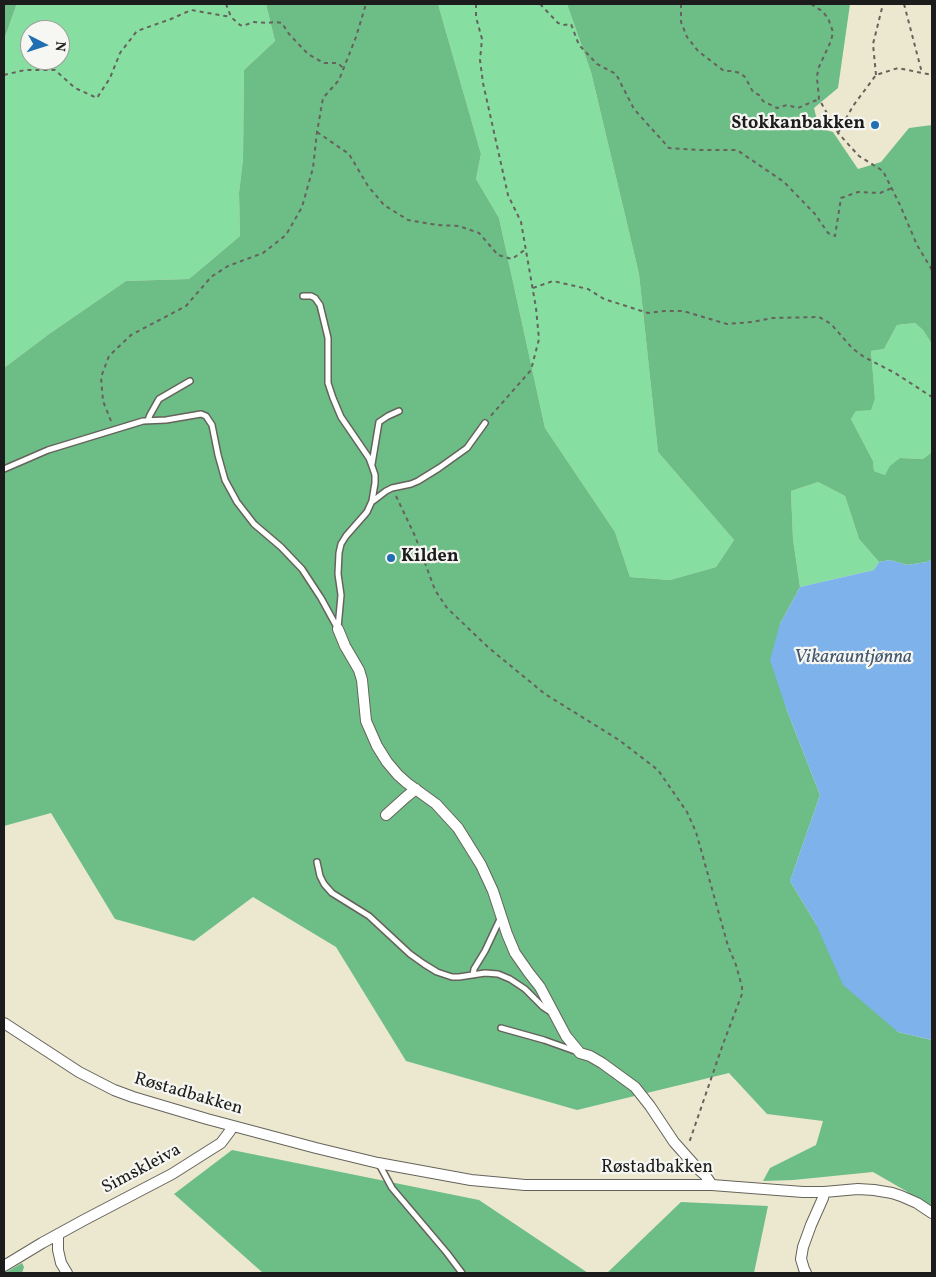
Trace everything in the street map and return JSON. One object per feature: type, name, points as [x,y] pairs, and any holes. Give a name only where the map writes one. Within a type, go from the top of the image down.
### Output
[{"type":"street","points":[[338,629],[345,646],[360,670],[366,721],[377,746],[398,775],[436,804],[458,828],[493,891],[515,953],[540,987],[566,1036],[580,1053],[590,1056],[634,1087],[674,1142],[712,1184]]},
{"type":"street","points":[[386,815],[416,789]]},
{"type":"street","name":"Røstadbakken","points":[[4,1023],[78,1072],[114,1090],[233,1126],[378,1164],[501,1184],[712,1184],[803,1192],[858,1189],[892,1193],[917,1203],[932,1213]]},
{"type":"street","name":"Simskleiva","points":[[4,1266],[58,1234],[172,1174],[221,1143],[233,1126]]},
{"type":"street","points":[[806,1273],[801,1259],[803,1247],[824,1192]]},
{"type":"street","points":[[58,1234],[58,1250],[61,1263],[67,1273]]},
{"type":"lane","points":[[303,296],[315,298],[320,305],[328,338],[328,382],[333,398],[341,416],[372,464]]},
{"type":"lane","points":[[148,420],[159,399],[190,381]]},
{"type":"lane","points":[[338,629],[341,595],[338,574],[341,544],[367,512],[372,501],[375,483],[372,464],[379,422],[398,411]]},
{"type":"lane","points":[[4,469],[48,450],[148,420],[166,420],[201,414],[206,416],[212,425],[225,480],[237,502],[254,524],[281,547],[302,569],[338,629]]},
{"type":"lane","points":[[372,501],[386,490],[410,484],[439,468],[467,448],[485,423]]},
{"type":"lane","points":[[317,862],[320,876],[324,884],[332,892],[369,916],[410,954],[424,964],[437,972],[452,977],[486,973],[498,974],[525,989],[543,1007],[554,1014]]},
{"type":"lane","points":[[473,975],[474,969],[502,915]]},
{"type":"lane","points":[[501,1028],[560,1044],[580,1053]]},
{"type":"lane","points":[[378,1164],[392,1188],[462,1273]]},
{"type":"path","points":[[226,4],[231,17],[240,25],[243,26],[253,22],[282,23],[289,34],[308,54],[324,63],[338,63],[343,69]]},
{"type":"path","points":[[115,430],[103,401],[101,377],[110,356],[131,335],[186,306],[211,277],[228,266],[263,253],[286,235],[302,207],[313,168],[323,98],[339,80],[356,37],[366,4]]},
{"type":"path","points":[[476,4],[476,17],[482,38],[480,60],[483,83],[508,195],[521,222],[533,288],[539,339],[531,370],[485,423]]},
{"type":"path","points":[[540,4],[558,23],[563,25],[571,24],[579,45],[597,64],[616,74],[634,109],[669,148],[737,150],[784,182],[815,214],[828,233],[835,236],[841,198],[858,192],[880,193],[892,188]]},
{"type":"path","points":[[681,4],[681,22],[687,37],[698,51],[724,71],[740,72],[745,76],[753,92],[759,95],[763,101],[777,108],[787,105],[798,108],[820,99]]},
{"type":"path","points":[[811,4],[822,11],[828,18],[833,32],[831,41],[818,69],[817,78],[820,99],[838,133],[859,156],[883,171],[917,245],[932,270]]},
{"type":"path","points":[[876,75],[873,44],[883,4]]},
{"type":"path","points":[[904,4],[922,73]]},
{"type":"path","points":[[4,75],[25,70],[54,70],[75,88],[97,98],[110,78],[120,53],[137,31],[191,10],[231,17]]},
{"type":"path","points":[[838,133],[853,106],[876,75],[898,68],[932,75]]},
{"type":"path","points":[[317,132],[349,154],[368,186],[384,206],[408,220],[437,225],[459,226],[479,233],[498,255],[512,259],[526,248]]},
{"type":"path","points":[[533,288],[552,281],[588,289],[604,299],[648,313],[683,310],[726,324],[772,318],[819,317],[831,324],[852,348],[864,357],[895,373],[932,397]]},
{"type":"path","points":[[392,488],[416,536],[436,590],[448,608],[496,654],[545,694],[619,740],[658,770],[687,812],[696,832],[728,946],[736,965],[742,994],[685,1155]]},
{"type":"green space","points":[[4,4],[19,4],[16,6],[4,40]]},
{"type":"green space","points":[[19,4],[266,4],[275,41],[244,70],[243,159],[239,193],[240,236],[189,279],[126,281],[49,334],[4,368],[4,40],[16,6]]},
{"type":"green space","points":[[266,4],[438,4],[481,154],[476,179],[499,218],[545,428],[615,532],[630,577],[670,580],[716,567],[734,540],[658,452],[639,274],[591,72],[567,4],[850,4],[838,88],[814,108],[819,128],[833,132],[858,169],[881,162],[909,128],[932,125],[932,344],[923,330],[915,323],[897,325],[884,349],[871,351],[875,398],[871,410],[856,411],[851,419],[873,461],[874,471],[885,475],[890,466],[900,458],[923,459],[932,452],[932,559],[927,562],[907,565],[890,560],[879,562],[859,539],[845,496],[818,482],[791,491],[793,539],[800,587],[780,624],[786,708],[820,795],[790,881],[816,924],[898,1032],[932,1040],[932,1211],[906,1191],[873,1172],[763,1181],[770,1168],[816,1145],[823,1121],[767,1114],[729,1073],[577,1110],[406,1061],[336,947],[253,897],[194,941],[115,919],[51,813],[4,826],[4,368],[49,334],[126,281],[189,279],[240,236],[239,193],[243,159],[244,70],[275,41]]},
{"type":"green space","points":[[438,4],[567,4],[591,72],[639,274],[658,452],[734,540],[716,567],[670,580],[630,577],[615,532],[545,428],[499,218],[476,179],[481,154]]},
{"type":"green space","points":[[915,323],[923,330],[932,344],[932,452],[923,459],[900,458],[885,475],[874,471],[873,461],[851,419],[856,411],[875,398],[871,351],[884,349],[897,325]]},
{"type":"green space","points":[[818,482],[845,496],[859,539],[879,562],[874,570],[800,587],[793,539],[791,491]]},
{"type":"green space","points":[[232,1150],[479,1200],[588,1273],[263,1273],[174,1194]]},
{"type":"green space","points":[[681,1202],[768,1206],[754,1273],[607,1273]]},
{"type":"green space","points":[[22,1263],[24,1267],[22,1273],[5,1273]]},
{"type":"water","name":"Vikarauntjønna","points":[[932,559],[932,1040],[898,1032],[843,985],[816,924],[790,881],[820,795],[786,708],[770,660],[780,624],[800,587],[874,570],[879,562],[890,560],[907,565],[927,562]]},
{"type":"place","name":"Stokkanbakken","points":[[875,125]]},
{"type":"place","name":"Kilden","points":[[391,558]]}]
